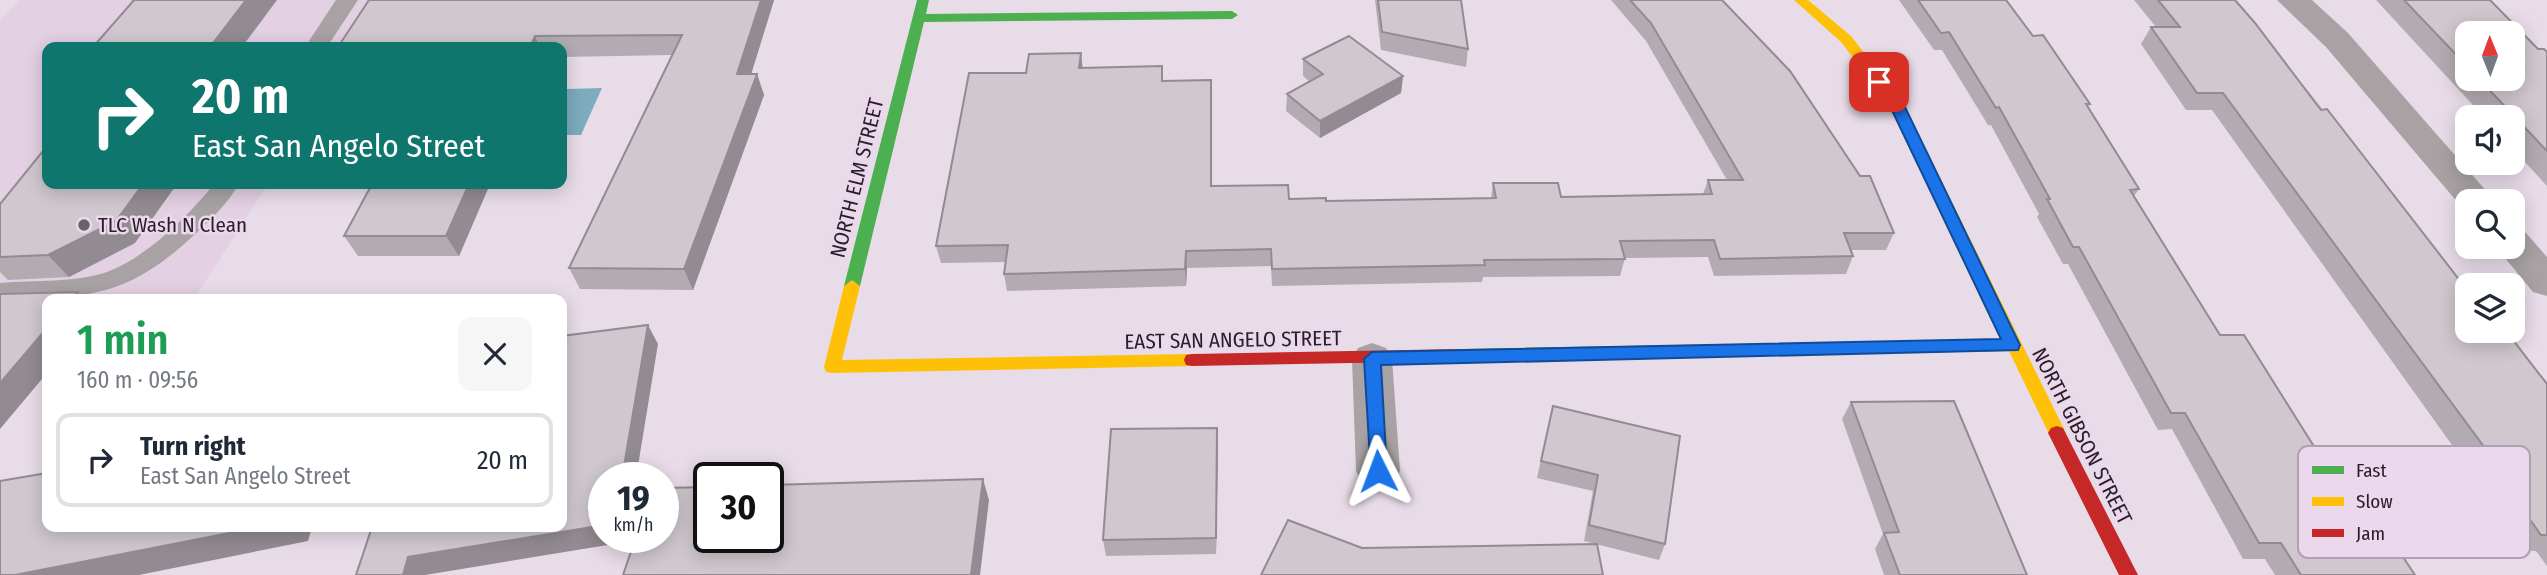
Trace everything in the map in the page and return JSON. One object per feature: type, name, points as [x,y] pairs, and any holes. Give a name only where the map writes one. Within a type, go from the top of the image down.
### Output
[{"type":"street","name":"NORTH ELM STREET","points":[[832,367],[922,0]]},
{"type":"street","name":"NORTH GIBSON STREET","points":[[1800,0],[1846,40],[1896,103],[2012,345],[2129,575]]},
{"type":"street","points":[[2293,0],[2337,40],[2467,189]]},
{"type":"street","points":[[918,18],[1233,15]]},
{"type":"street","points":[[2525,257],[2547,282]]},
{"type":"street","name":"EAST SAN ANGELO STREET","points":[[832,367],[2012,345]]},
{"type":"street","points":[[1372,359],[1378,471]]},
{"type":"lane","points":[[319,42],[347,0]]},
{"type":"lane","points":[[0,293],[89,284],[118,278],[159,251],[218,197],[223,189]]},
{"type":"shaded area","points":[[19,0],[385,0],[358,42],[42,42],[42,189],[265,189],[197,294],[42,294],[42,300],[0,310],[0,21]]},
{"type":"water","points":[[602,88],[581,135],[567,135],[567,89]]},
{"type":"building","points":[[134,0],[246,0],[214,42],[97,42]]},
{"type":"building","points":[[369,0],[761,0],[737,74],[757,74],[684,269],[569,268],[682,35],[535,36],[532,42],[341,42]]},
{"type":"building","points":[[1378,0],[1461,0],[1468,49],[1382,32]]},
{"type":"building","points":[[1630,0],[1722,0],[1790,71],[1860,176],[1870,176],[1894,233],[1844,233],[1853,256],[1720,259],[1714,240],[1620,241],[1625,259],[1484,260],[1485,265],[1272,269],[1271,249],[1186,251],[1185,269],[1004,274],[1008,245],[936,246],[969,73],[1026,73],[1029,54],[1081,53],[1079,68],[1162,66],[1162,81],[1211,80],[1211,186],[1288,185],[1289,199],[1326,198],[1326,201],[1496,198],[1493,183],[1558,183],[1561,197],[1712,194],[1708,180],[1743,180],[1651,23]]},
{"type":"building","points":[[1918,0],[2006,0],[2033,36],[2043,35],[2090,104],[2086,104],[2139,189],[2130,190],[2220,335],[2244,335],[2314,446],[2298,446],[2298,558],[2404,558],[2415,575],[2301,575],[2281,543],[2259,543],[2185,413],[2171,413],[2079,247],[2073,247],[1999,107],[1996,108],[1949,32],[1941,33]]},
{"type":"building","points":[[2158,0],[2235,0],[2321,110],[2327,109],[2455,274],[2455,343],[2515,343],[2547,384],[2547,535],[2541,535],[2530,520],[2530,446],[2483,446],[2223,93],[2197,93],[2151,27],[2180,27]]},
{"type":"building","points":[[2404,0],[2490,0],[2511,21],[2455,21],[2455,53]]},
{"type":"building","points":[[1349,36],[1403,76],[1320,121],[1287,94],[1323,74],[1303,59]]},
{"type":"building","points":[[2525,36],[2538,49],[2547,52],[2547,151],[2525,128],[2525,105],[2504,105],[2490,91],[2525,91]]},
{"type":"building","points":[[42,152],[42,189],[139,189],[116,221],[48,255],[0,257],[0,204]]},
{"type":"building","points":[[369,189],[467,189],[446,236],[344,236]]},
{"type":"building","points":[[78,292],[42,294],[42,334],[0,383],[0,294]]},
{"type":"building","points":[[648,325],[625,462],[588,462],[588,528],[567,531],[567,335]]},
{"type":"building","points":[[1954,401],[2027,575],[1900,575],[1884,533],[1899,532],[1851,402]]},
{"type":"building","points":[[1553,406],[1680,436],[1665,544],[1589,525],[1598,475],[1541,461]]},
{"type":"building","points":[[1217,428],[1216,538],[1103,540],[1111,429]]},
{"type":"building","points":[[42,474],[42,532],[234,532],[15,575],[0,575],[0,481]]},
{"type":"building","points":[[983,479],[971,575],[623,575],[631,553],[679,553],[679,488],[693,487],[693,553],[784,553],[784,485]]},
{"type":"building","points":[[1288,520],[1362,548],[1597,544],[1603,575],[1261,575]]},
{"type":"building","points":[[370,532],[561,532],[408,557],[403,575],[356,575]]},
{"type":"traffic: fast","points":[[852,286],[923,0]]},
{"type":"traffic: fast","points":[[918,18],[1232,15]]},
{"type":"traffic: fast","points":[[1461,355],[2012,345]]},
{"type":"traffic: slow","points":[[1800,0],[1846,39],[1896,103],[2057,433]]},
{"type":"traffic: slow","points":[[852,286],[832,367],[1192,360]]},
{"type":"traffic: jam","points":[[1192,360],[1461,355]]},
{"type":"traffic: jam","points":[[2057,433],[2129,575]]},
{"type":"place","name":"TLC Wash N Clean","points":[[84,225]]},
{"type":"route","points":[[1378,471],[1372,359],[2012,345],[1896,103],[1879,82]]}]
